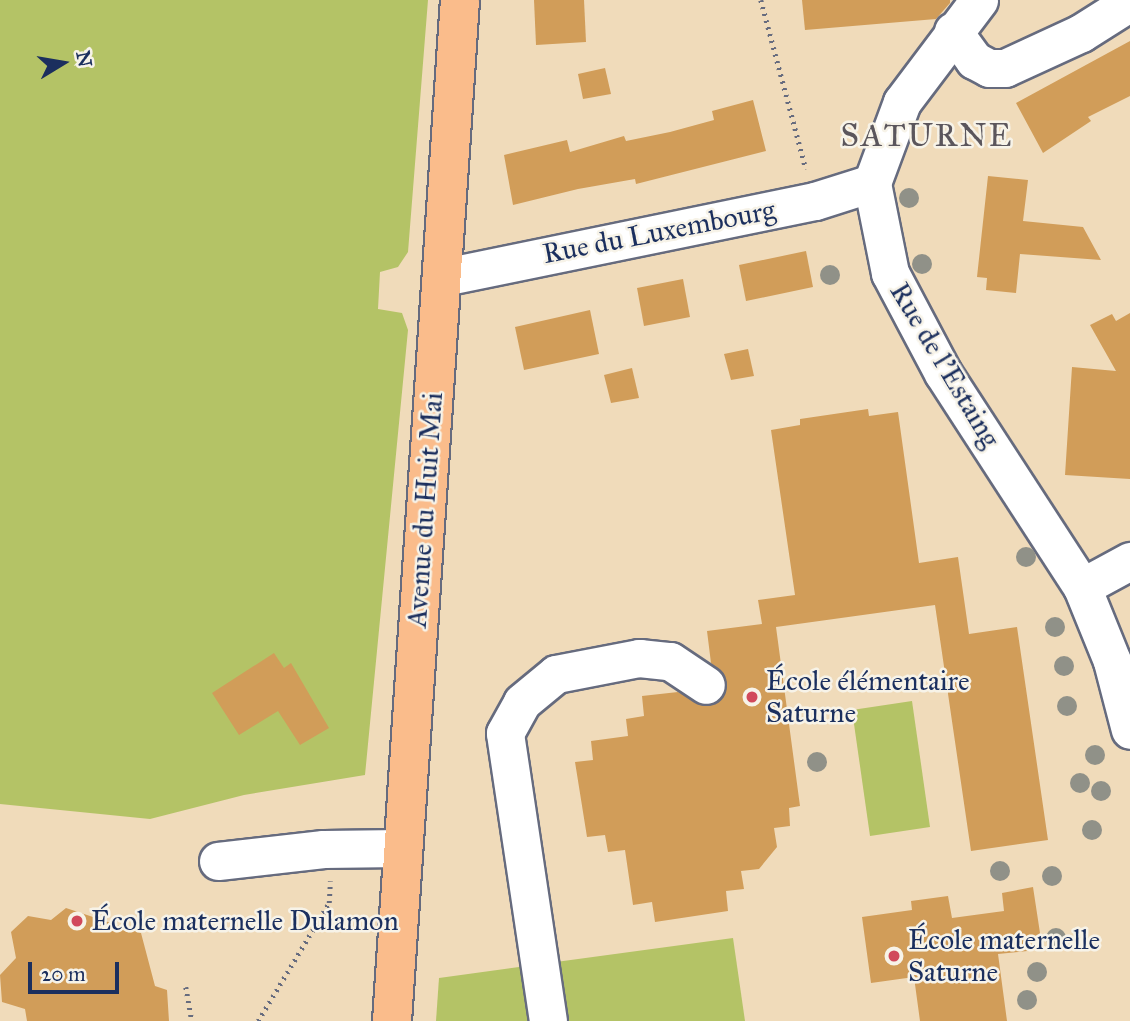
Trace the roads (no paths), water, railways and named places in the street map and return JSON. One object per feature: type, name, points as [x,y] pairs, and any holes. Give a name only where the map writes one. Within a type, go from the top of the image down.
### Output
[{"type":"main road","name":"Avenue du Huit Mai","points":[[392,1021],[401,848],[444,277],[460,0]]},
{"type":"street","points":[[872,183],[902,102],[979,0]]},
{"type":"street","points":[[953,31],[974,60],[989,68],[1005,68],[1081,33],[1130,2]]},
{"type":"street","name":"Rue du Luxembourg","points":[[444,277],[815,201],[872,183]]},
{"type":"street","name":"Rue de l'Estaing","points":[[872,183],[890,273],[943,373],[1082,587],[1112,661],[1130,730]]},
{"type":"street","points":[[1082,587],[1130,561]]},
{"type":"street","points":[[548,1021],[505,733],[522,702],[556,674],[639,658],[670,662],[706,685]]},
{"type":"street","points":[[218,861],[331,849],[401,848]]},
{"type":"place","name":"École élémentaire Saturne","points":[[752,697]]},
{"type":"place","name":"École maternelle Dulamon","points":[[77,921]]},
{"type":"place","name":"École maternelle Saturne","points":[[894,956]]},
{"type":"district","name":"SATURNE","points":[[927,136]]}]
